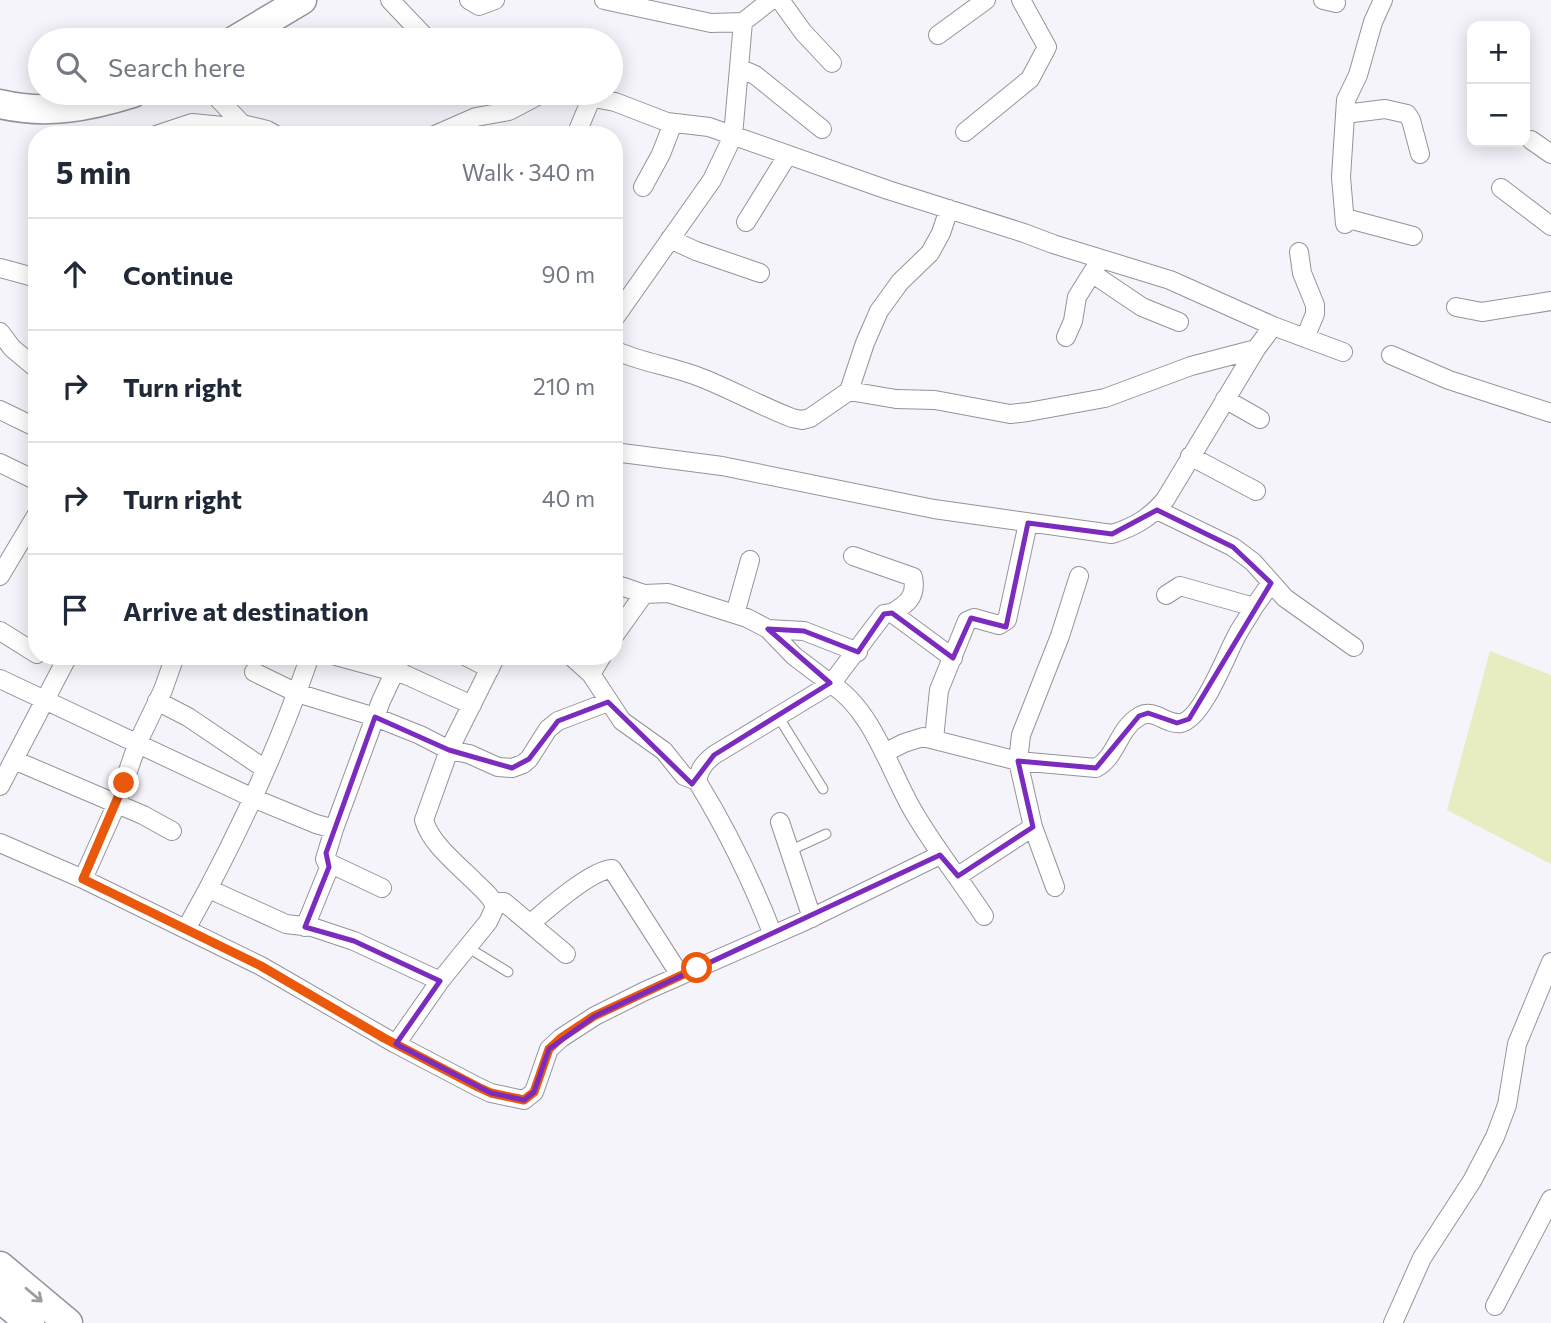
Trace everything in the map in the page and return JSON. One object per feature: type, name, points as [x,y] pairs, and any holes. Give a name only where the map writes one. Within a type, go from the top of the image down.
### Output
[{"type":"main road","points":[[255,28],[302,0]]},
{"type":"main road","points":[[9,107],[61,110],[89,105]]},
{"type":"main road","points":[[0,1266],[68,1323]]},
{"type":"main road","points":[[0,1298],[30,1323]]},
{"type":"street","points":[[390,0],[417,28]]},
{"type":"street","points":[[469,0],[479,6],[495,0]]},
{"type":"street","points":[[604,0],[711,23],[743,22],[771,0]]},
{"type":"street","points":[[780,0],[803,32],[832,64]]},
{"type":"street","points":[[938,35],[986,0]]},
{"type":"street","points":[[965,132],[1030,79],[1047,47],[1021,0]]},
{"type":"street","points":[[1383,0],[1373,22],[1358,75],[1346,100],[1341,177],[1345,221],[1413,236]]},
{"type":"street","points":[[623,306],[712,180],[733,136],[743,22]]},
{"type":"street","points":[[740,68],[755,75],[822,129]]},
{"type":"street","points":[[224,105],[242,124]]},
{"type":"street","points":[[456,126],[477,117],[509,111],[520,105]]},
{"type":"street","points":[[580,126],[588,105]]},
{"type":"street","points":[[623,105],[673,123],[709,127],[948,209],[1097,266],[1170,279],[1273,326],[1343,352]]},
{"type":"street","points":[[1345,114],[1385,109],[1407,114],[1420,154]]},
{"type":"street","points":[[183,126],[192,123],[202,126]]},
{"type":"street","points":[[643,187],[661,154],[673,123]]},
{"type":"street","points":[[223,126],[250,126]]},
{"type":"street","points":[[1531,140],[1551,154]]},
{"type":"street","points":[[746,222],[788,156]]},
{"type":"street","points":[[1502,188],[1551,226]]},
{"type":"street","points":[[623,353],[703,378],[792,418],[810,418],[849,391],[864,343],[878,311],[900,282],[930,253],[941,233],[948,209]]},
{"type":"street","points":[[670,239],[760,273]]},
{"type":"street","points":[[1299,253],[1302,273],[1315,305],[1315,314],[1305,338]]},
{"type":"street","points":[[1097,266],[1142,307],[1178,322]]},
{"type":"street","points":[[1066,338],[1073,321],[1077,297],[1097,266]]},
{"type":"street","points":[[0,268],[28,276]]},
{"type":"street","points":[[1456,307],[1482,312],[1551,301]]},
{"type":"street","points":[[623,453],[722,466],[934,509],[1112,534],[1134,527],[1157,510],[1165,500],[1256,349],[1273,326]]},
{"type":"street","points":[[0,332],[12,348],[28,361]]},
{"type":"street","points":[[849,391],[896,399],[935,400],[1010,414],[1105,398],[1191,366],[1256,349]]},
{"type":"street","points":[[1391,355],[1449,380],[1551,413]]},
{"type":"street","points":[[1225,399],[1260,419]]},
{"type":"street","points":[[0,410],[28,424]]},
{"type":"street","points":[[1190,456],[1256,491]]},
{"type":"street","points":[[0,463],[28,477]]},
{"type":"street","points":[[1157,510],[1233,547],[1253,562],[1285,598],[1354,647]]},
{"type":"street","points":[[934,739],[939,690],[967,621],[974,618],[999,625],[1007,620],[1028,523]]},
{"type":"street","points":[[0,576],[28,529]]},
{"type":"street","points":[[697,781],[699,771],[708,760],[831,684],[858,652],[884,614],[892,613],[909,603],[913,597],[913,577],[853,556]]},
{"type":"street","points":[[734,614],[750,560]]},
{"type":"street","points":[[1055,887],[1033,827],[1018,761],[1021,735],[1060,636],[1079,576]]},
{"type":"street","points":[[884,752],[923,737],[1018,761],[1096,768],[1104,764],[1122,732],[1139,716],[1148,713],[1177,723],[1189,719],[1213,683],[1237,635],[1271,583]]},
{"type":"street","points":[[1166,596],[1180,586],[1254,607]]},
{"type":"street","points":[[623,587],[645,594],[668,593],[734,614],[768,629],[804,631],[858,652]]},
{"type":"street","points":[[623,624],[645,594]]},
{"type":"street","points":[[892,613],[953,658]]},
{"type":"street","points":[[768,629],[794,656],[853,701],[884,752],[911,808],[940,855],[958,876],[984,916]]},
{"type":"street","points":[[0,631],[28,648]]},
{"type":"street","points":[[2,780],[64,665]]},
{"type":"street","points":[[83,879],[117,803],[138,742],[171,665]]},
{"type":"street","points":[[186,929],[209,889],[253,798],[307,665]]},
{"type":"street","points":[[305,926],[329,868],[326,853],[334,829],[375,717],[398,665]]},
{"type":"street","points":[[399,665],[406,675],[472,705]]},
{"type":"street","points":[[396,1044],[440,981],[491,917],[495,907],[494,902],[426,828],[424,820],[449,750],[492,665]]},
{"type":"street","points":[[581,665],[591,674],[622,721],[664,751],[684,776],[697,781],[753,884],[773,935]]},
{"type":"street","points":[[591,674],[596,665]]},
{"type":"street","points":[[254,672],[297,693],[375,717],[449,750],[469,754],[498,767],[512,768],[523,764],[548,729],[558,721],[608,702]]},
{"type":"street","points":[[0,678],[253,798],[334,829]]},
{"type":"street","points":[[157,701],[188,717],[265,769]]},
{"type":"street","points":[[14,761],[117,803],[172,831]]},
{"type":"street","points":[[780,822],[812,918]]},
{"type":"street","points":[[958,876],[1033,827]]},
{"type":"street","points":[[0,843],[83,879],[261,966],[396,1044],[491,1093],[524,1100],[534,1092],[549,1049],[594,1016],[680,975],[812,918],[940,855]]},
{"type":"street","points":[[327,862],[382,888]]},
{"type":"street","points":[[530,924],[552,904],[594,875],[612,869],[680,975]]},
{"type":"street","points":[[209,889],[286,924],[305,926],[354,940],[440,981]]},
{"type":"street","points":[[494,902],[504,902],[566,954]]},
{"type":"street","points":[[1392,1323],[1422,1258],[1472,1181],[1494,1137],[1507,1105],[1517,1044],[1551,962]]},
{"type":"street","points":[[1495,1306],[1551,1199]]},
{"type":"lane","points":[[778,716],[823,789]]},
{"type":"lane","points":[[789,851],[826,834]]},
{"type":"lane","points":[[467,947],[509,972]]},
{"type":"highlighted area","points":[[1157,510],[1233,547],[1271,583],[1189,719],[1177,723],[1148,713],[1139,716],[1096,768],[1018,761],[1033,827],[958,876],[940,855],[595,1016],[549,1049],[534,1092],[524,1100],[491,1093],[396,1044],[440,981],[354,941],[305,927],[329,867],[326,853],[375,717],[449,750],[512,768],[529,759],[558,721],[608,702],[692,784],[714,755],[830,683],[768,629],[804,631],[858,652],[884,614],[892,613],[953,658],[971,618],[1006,627],[1028,523],[1112,534]]},
{"type":"green space","points":[[1490,651],[1551,675],[1551,864],[1447,810]]},
{"type":"route","points":[[124,783],[83,879],[261,966],[396,1044],[491,1093],[524,1100],[530,1097],[549,1049],[561,1038],[594,1016],[697,968]]}]
